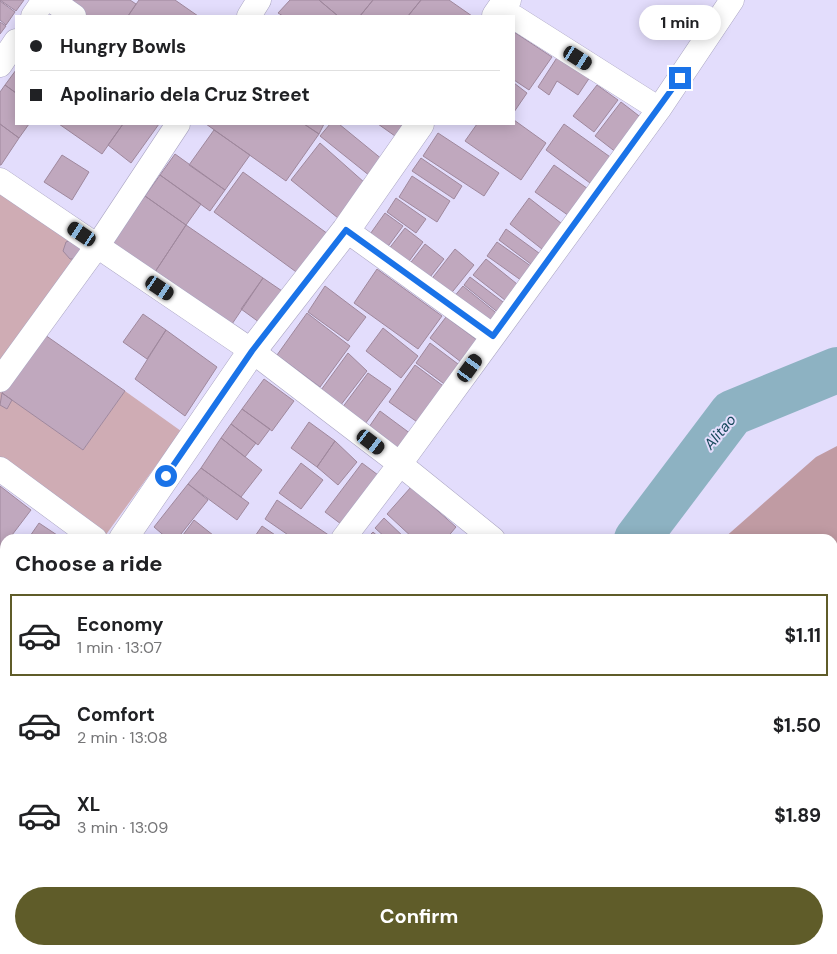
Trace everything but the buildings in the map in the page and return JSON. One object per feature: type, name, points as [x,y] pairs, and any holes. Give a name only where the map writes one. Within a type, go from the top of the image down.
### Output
[{"type":"street","points":[[34,15],[44,0]]},
{"type":"street","points":[[51,0],[73,15]]},
{"type":"street","points":[[250,15],[260,0]]},
{"type":"street","points":[[347,534],[400,464],[659,108],[732,0]]},
{"type":"street","points":[[515,18],[659,108]]},
{"type":"street","points":[[0,65],[15,42]]},
{"type":"street","points":[[0,380],[98,245],[177,125]]},
{"type":"street","points":[[126,534],[252,351],[346,230],[419,125]]},
{"type":"street","points":[[0,180],[252,351],[400,464],[487,534]]},
{"type":"street","points":[[346,230],[493,336]]},
{"type":"street","points":[[0,469],[88,534]]},
{"type":"shaded area","points":[[0,180],[98,245],[0,380]]},
{"type":"shaded area","points":[[0,391],[83,450],[125,391],[181,431],[106,534],[102,534],[0,469]]},
{"type":"shaded area","points":[[837,446],[837,534],[729,534],[816,457]]},
{"type":"waterway","name":"Alitao","points":[[641,534],[732,413],[837,370]]},
{"type":"route","points":[[166,476],[252,351],[346,230],[493,336],[680,78]]}]
